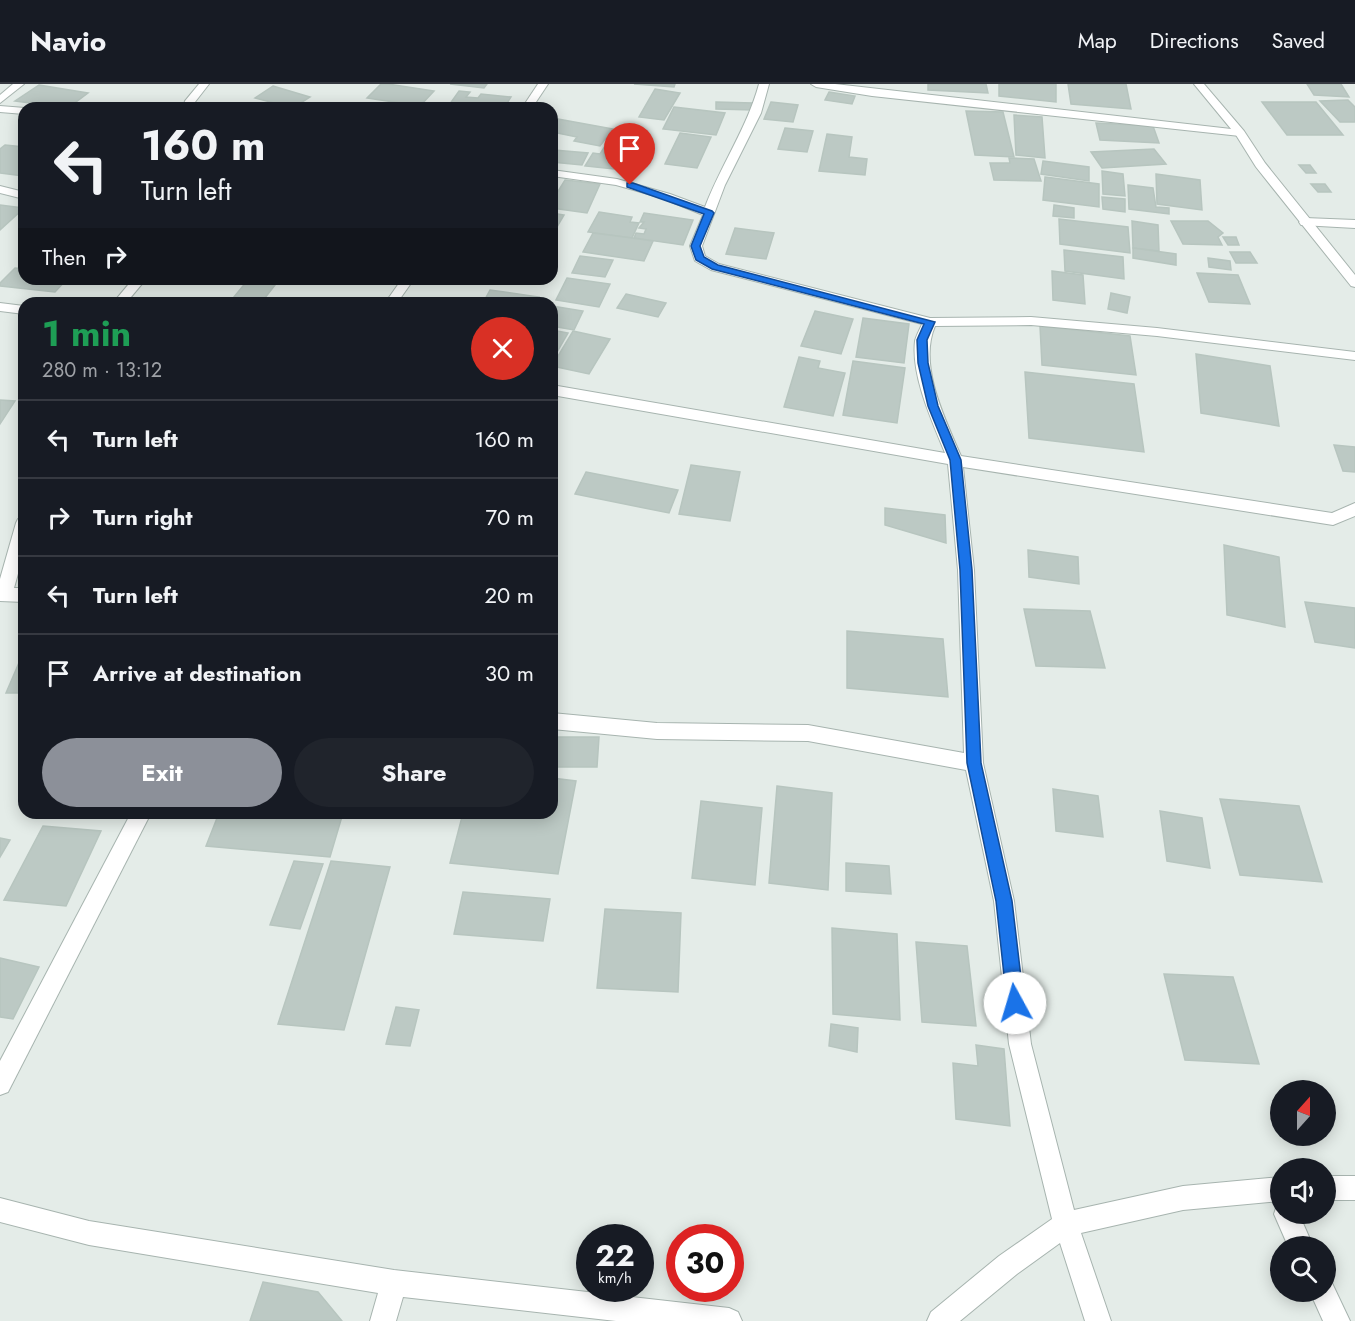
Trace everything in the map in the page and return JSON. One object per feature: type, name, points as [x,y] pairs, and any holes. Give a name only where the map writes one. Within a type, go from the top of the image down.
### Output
[{"type":"street","points":[[0,100],[19,84]]},
{"type":"street","points":[[190,102],[204,84]]},
{"type":"street","points":[[531,102],[543,84]]},
{"type":"street","points":[[764,84],[756,113],[719,185],[696,246],[699,258],[715,267],[930,322],[1031,321],[1157,332],[1355,356]]},
{"type":"street","points":[[816,84],[872,93],[1240,133]]},
{"type":"street","points":[[1199,84],[1240,133],[1260,165],[1355,283]]},
{"type":"street","points":[[0,109],[18,110]]},
{"type":"street","points":[[558,174],[617,182],[666,196],[709,213]]},
{"type":"street","points":[[0,189],[18,194]]},
{"type":"street","points":[[1305,222],[1355,224]]},
{"type":"street","points":[[124,297],[135,285]]},
{"type":"street","points":[[0,307],[18,309]]},
{"type":"street","points":[[930,322],[922,340],[923,363],[933,406],[955,460],[966,570],[974,763],[1004,901],[1020,1044],[1066,1224],[1098,1321]]},
{"type":"street","points":[[558,391],[955,460],[1333,519],[1355,509]]},
{"type":"street","points":[[18,543],[2,594],[18,595]]},
{"type":"street","points":[[558,722],[657,731],[808,733],[974,763]]},
{"type":"street","points":[[0,1084],[138,819]]},
{"type":"street","points":[[1336,1188],[1355,1188]]},
{"type":"street","points":[[940,1321],[1008,1264],[1066,1224],[1183,1198],[1270,1194]]},
{"type":"street","points":[[0,1210],[89,1233],[394,1283],[729,1321]]},
{"type":"street","points":[[383,1321],[394,1283]]},
{"type":"street","points":[[1328,1302],[1337,1321]]},
{"type":"building","points":[[381,84],[434,91],[424,102],[394,102],[367,98]]},
{"type":"building","points":[[450,84],[487,84],[484,88]]},
{"type":"building","points":[[634,84],[675,84],[674,87]]},
{"type":"building","points":[[928,84],[986,84],[988,93],[928,90]]},
{"type":"building","points":[[999,84],[1056,84],[1056,102],[999,96]]},
{"type":"building","points":[[1068,84],[1126,84],[1131,109],[1071,104]]},
{"type":"building","points":[[1307,84],[1341,84],[1349,97],[1314,95]]},
{"type":"building","points":[[39,85],[88,93],[76,102],[15,101]]},
{"type":"building","points":[[273,86],[310,97],[302,102],[270,102],[255,98]]},
{"type":"building","points":[[655,89],[680,93],[664,120],[639,117]]},
{"type":"building","points":[[459,91],[470,92],[466,97],[478,98],[481,94],[511,97],[508,102],[451,102]]},
{"type":"building","points":[[829,92],[855,96],[852,104],[825,100]]},
{"type":"building","points":[[1348,100],[1355,107],[1355,122],[1340,122],[1320,101]]},
{"type":"building","points":[[716,102],[753,103],[753,110],[716,109]]},
{"type":"building","points":[[771,102],[798,105],[793,122],[764,119]]},
{"type":"building","points":[[1262,102],[1316,102],[1343,135],[1287,135]]},
{"type":"building","points":[[674,107],[725,113],[716,135],[663,129]]},
{"type":"building","points":[[966,111],[1003,112],[1014,157],[975,155]]},
{"type":"building","points":[[1014,115],[1042,117],[1045,158],[1016,155]]},
{"type":"building","points":[[558,119],[613,129],[600,146],[574,141],[577,137],[558,133]]},
{"type":"building","points":[[1096,123],[1153,126],[1159,143],[1100,140]]},
{"type":"building","points":[[785,128],[813,131],[807,152],[778,149]]},
{"type":"building","points":[[680,133],[711,137],[697,168],[665,164]]},
{"type":"building","points":[[827,134],[852,137],[849,157],[867,159],[865,175],[819,171]]},
{"type":"building","points":[[607,143],[628,145],[614,169],[585,166],[593,153],[600,154]]},
{"type":"building","points":[[5,145],[18,146],[18,175],[0,173],[0,149]]},
{"type":"building","points":[[1154,149],[1166,164],[1102,168],[1091,152]]},
{"type":"building","points":[[558,150],[588,153],[582,165],[558,163]]},
{"type":"building","points":[[1009,158],[1034,159],[1041,181],[994,180],[990,163],[1010,163]]},
{"type":"building","points":[[1043,161],[1089,167],[1089,181],[1041,174]]},
{"type":"building","points":[[1299,165],[1310,165],[1316,173],[1306,173]]},
{"type":"building","points":[[1102,171],[1123,174],[1125,196],[1103,194]]},
{"type":"building","points":[[1156,174],[1200,180],[1202,210],[1157,204]]},
{"type":"building","points":[[1045,177],[1099,184],[1099,207],[1043,200]]},
{"type":"building","points":[[565,180],[600,184],[587,213],[558,209],[558,191]]},
{"type":"building","points":[[1311,184],[1325,184],[1331,192],[1318,192]]},
{"type":"building","points":[[1128,185],[1153,188],[1156,207],[1169,208],[1169,214],[1129,209]]},
{"type":"building","points":[[1102,197],[1125,199],[1125,212],[1103,209]]},
{"type":"building","points":[[0,205],[18,207],[18,214],[0,230]]},
{"type":"building","points":[[1054,205],[1074,208],[1074,218],[1053,216]]},
{"type":"building","points":[[599,212],[632,217],[630,222],[639,223],[632,238],[588,232]]},
{"type":"building","points":[[644,213],[693,220],[683,245],[634,238],[636,233],[644,234],[646,229],[639,228],[644,222],[640,222]]},
{"type":"building","points":[[558,214],[564,215],[558,225]]},
{"type":"building","points":[[1059,219],[1128,227],[1130,253],[1060,244]]},
{"type":"building","points":[[1132,221],[1158,225],[1159,251],[1133,248]]},
{"type":"building","points":[[1171,221],[1208,221],[1223,233],[1218,237],[1222,245],[1183,244]]},
{"type":"building","points":[[735,228],[774,233],[766,259],[726,254]]},
{"type":"building","points":[[593,233],[653,241],[644,261],[583,252]]},
{"type":"building","points":[[1223,237],[1236,237],[1239,245],[1228,245]]},
{"type":"building","points":[[1133,248],[1176,254],[1176,265],[1133,258]]},
{"type":"building","points":[[1064,250],[1123,257],[1124,279],[1065,271]]},
{"type":"building","points":[[1230,252],[1250,252],[1257,263],[1236,263]]},
{"type":"building","points":[[580,256],[613,260],[605,277],[572,273]]},
{"type":"building","points":[[1208,258],[1230,261],[1231,270],[1209,267]]},
{"type":"building","points":[[15,268],[18,268],[18,285],[61,285],[55,292],[0,286],[0,283]]},
{"type":"building","points":[[1052,271],[1083,275],[1085,304],[1053,300]]},
{"type":"building","points":[[1197,273],[1238,275],[1250,304],[1209,302]]},
{"type":"building","points":[[567,278],[610,284],[599,307],[558,300]]},
{"type":"building","points":[[244,285],[275,285],[266,297],[234,297]]},
{"type":"building","points":[[490,290],[539,297],[486,297]]},
{"type":"building","points":[[1111,293],[1130,297],[1127,313],[1108,309]]},
{"type":"building","points":[[626,294],[666,303],[658,317],[617,308]]},
{"type":"building","points":[[558,307],[583,311],[574,330],[558,327]]},
{"type":"building","points":[[815,311],[853,319],[841,354],[801,346]]},
{"type":"building","points":[[863,318],[909,324],[904,363],[856,357]]},
{"type":"building","points":[[1040,326],[1130,336],[1136,375],[1042,365]]},
{"type":"building","points":[[558,331],[568,333],[558,350]]},
{"type":"building","points":[[573,331],[610,339],[589,374],[558,367],[558,356]]},
{"type":"building","points":[[1196,354],[1270,366],[1279,426],[1201,413]]},
{"type":"building","points":[[799,357],[820,361],[818,368],[845,373],[833,416],[784,407]]},
{"type":"building","points":[[853,361],[905,368],[897,423],[843,415]]},
{"type":"building","points":[[1025,372],[1134,384],[1144,452],[1029,438]]},
{"type":"building","points":[[0,400],[15,401],[0,424]]},
{"type":"building","points":[[1334,445],[1355,447],[1355,472],[1343,471]]},
{"type":"building","points":[[691,465],[740,472],[730,521],[679,514]]},
{"type":"building","points":[[586,472],[678,490],[669,513],[575,494]]},
{"type":"building","points":[[885,508],[945,515],[946,543],[885,525]]},
{"type":"building","points":[[1224,545],[1279,557],[1285,627],[1227,615]]},
{"type":"building","points":[[1028,550],[1078,557],[1079,584],[1029,577]]},
{"type":"building","points":[[1305,602],[1355,608],[1355,648],[1315,642]]},
{"type":"building","points":[[1024,609],[1090,611],[1105,668],[1036,666]]},
{"type":"building","points":[[847,631],[943,639],[948,697],[847,688]]},
{"type":"building","points":[[18,665],[18,693],[6,693]]},
{"type":"building","points":[[558,737],[599,737],[597,767],[558,767]]},
{"type":"building","points":[[558,779],[576,781],[558,874],[450,863],[461,819],[558,819]]},
{"type":"building","points":[[777,786],[832,793],[828,890],[769,883]]},
{"type":"building","points":[[1053,789],[1098,796],[1103,837],[1056,831]]},
{"type":"building","points":[[1220,799],[1299,806],[1322,882],[1240,875]]},
{"type":"building","points":[[701,801],[762,808],[755,885],[692,878]]},
{"type":"building","points":[[1160,811],[1202,818],[1210,868],[1167,861]]},
{"type":"building","points":[[217,819],[341,819],[330,857],[206,846]]},
{"type":"building","points":[[43,826],[101,831],[66,906],[4,900]]},
{"type":"building","points":[[0,838],[10,840],[0,857]]},
{"type":"building","points":[[294,861],[323,864],[300,929],[270,925]]},
{"type":"building","points":[[331,861],[390,867],[344,1030],[278,1024]]},
{"type":"building","points":[[846,863],[889,866],[891,894],[846,891]]},
{"type":"building","points":[[463,892],[550,899],[543,941],[454,934]]},
{"type":"building","points":[[605,909],[681,913],[678,992],[597,988]]},
{"type":"building","points":[[832,928],[897,934],[900,1020],[833,1014]]},
{"type":"building","points":[[916,942],[967,946],[976,1026],[922,1022]]},
{"type":"building","points":[[0,958],[39,967],[13,1019],[0,1017]]},
{"type":"building","points":[[1164,974],[1233,977],[1259,1064],[1185,1060]]},
{"type":"building","points":[[396,1007],[419,1010],[410,1046],[386,1044]]},
{"type":"building","points":[[831,1024],[858,1028],[857,1052],[829,1046]]},
{"type":"building","points":[[976,1045],[1004,1049],[1010,1126],[956,1119],[953,1063],[978,1066]]},
{"type":"building","points":[[263,1282],[318,1292],[342,1321],[250,1321]]},
{"type":"route","points":[[630,185],[709,213],[696,246],[699,258],[715,267],[930,322],[922,340],[923,363],[933,406],[955,460],[966,570],[974,763],[1004,901],[1015,1003]]}]
